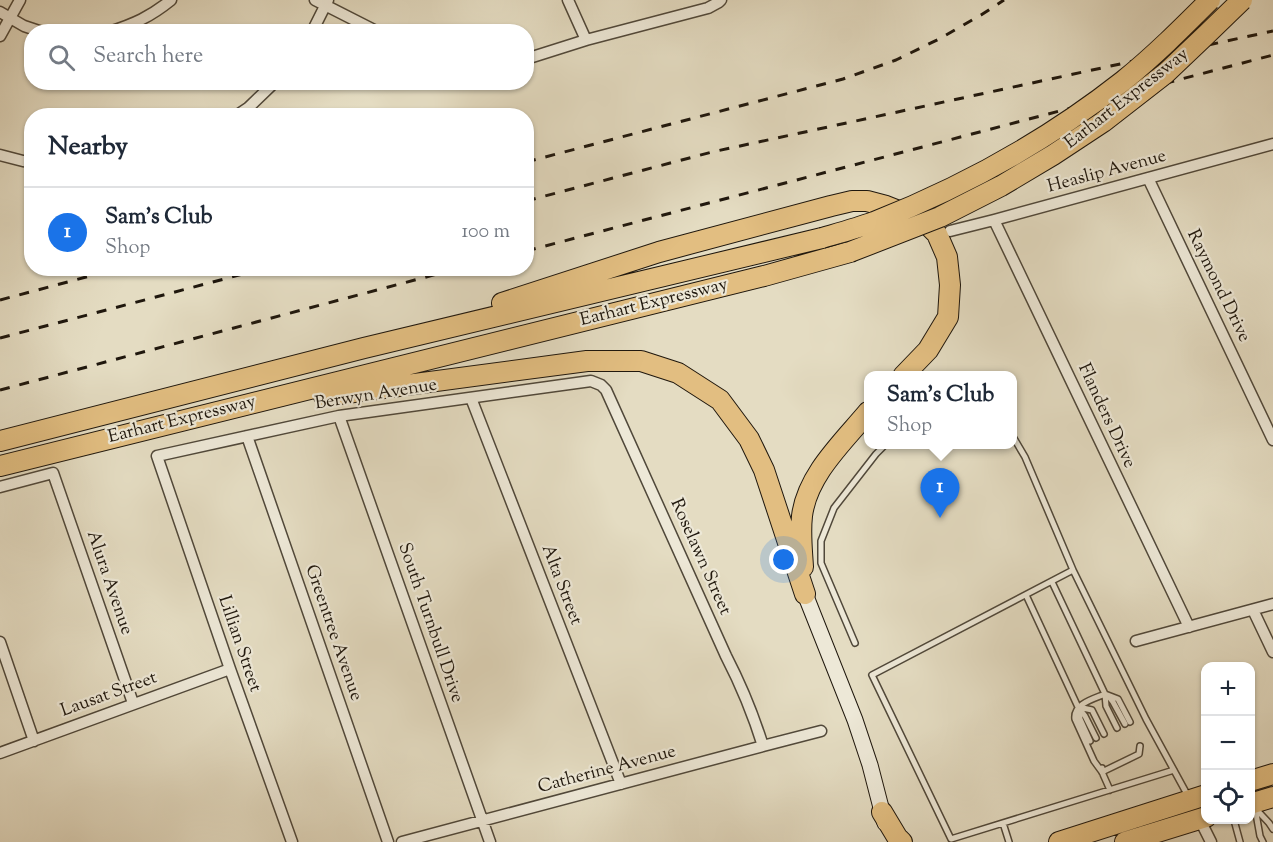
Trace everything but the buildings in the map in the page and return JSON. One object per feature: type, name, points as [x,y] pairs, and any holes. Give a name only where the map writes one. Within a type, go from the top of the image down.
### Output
[{"type":"highway","name":"Earhart Expressway","points":[[0,441],[364,348],[822,238],[873,222],[995,166],[1048,134],[1123,81],[1210,0]]},
{"type":"highway","name":"Earhart Expressway","points":[[0,466],[753,279],[850,252],[940,217],[1001,186],[1053,155],[1102,122],[1166,73],[1242,0]]},
{"type":"highway","points":[[364,348],[659,252],[831,206],[852,201],[867,201],[924,221],[937,234],[947,257],[950,285],[948,317],[928,350],[907,371]]},
{"type":"highway","points":[[229,408],[587,361],[641,361],[678,372],[720,400],[749,438],[764,470],[805,594]]},
{"type":"highway","points":[[805,594],[802,515],[811,487],[823,465],[864,417]]},
{"type":"highway","points":[[1255,780],[1273,774]]},
{"type":"highway","points":[[1059,842],[1198,797]]},
{"type":"highway","points":[[1255,804],[1273,797]]},
{"type":"highway","points":[[882,812],[902,842]]},
{"type":"highway","points":[[1125,842],[1164,833],[1201,819]]},
{"type":"street","points":[[0,36],[5,15],[20,0]]},
{"type":"street","points":[[134,24],[171,0]]},
{"type":"street","points":[[315,0],[327,3],[364,24]]},
{"type":"street","points":[[568,0],[586,40]]},
{"type":"street","points":[[534,56],[586,40],[708,8],[721,0]]},
{"type":"street","points":[[316,24],[327,3]]},
{"type":"street","points":[[5,15],[24,26]]},
{"type":"street","points":[[248,108],[267,90]]},
{"type":"street","name":"Heaslip Avenue","points":[[950,231],[1273,144]]},
{"type":"street","points":[[0,155],[24,161]]},
{"type":"street","name":"Raymond Drive","points":[[1148,178],[1273,440]]},
{"type":"street","name":"Flanders Drive","points":[[994,220],[1189,627]]},
{"type":"street","name":"Berwyn Avenue","points":[[157,456],[339,416],[591,381],[601,386]]},
{"type":"street","name":"Roselawn Street","points":[[601,386],[606,390],[745,694],[763,746]]},
{"type":"street","name":"Alta Street","points":[[471,398],[621,783]]},
{"type":"street","name":"South Turnbull Drive","points":[[339,416],[490,842]]},
{"type":"street","name":"Greentree Avenue","points":[[247,436],[388,842]]},
{"type":"street","name":"Lillian Street","points":[[157,456],[292,842]]},
{"type":"street","name":"Alura Avenue","points":[[0,487],[53,473],[134,703]]},
{"type":"street","points":[[805,594],[855,720],[870,765],[889,842]]},
{"type":"street","points":[[1136,641],[1273,604]]},
{"type":"street","points":[[1253,610],[1273,652]]},
{"type":"street","points":[[0,642],[34,741]]},
{"type":"street","name":"Lausat Street","points":[[0,753],[230,669]]},
{"type":"street","name":"Catherine Avenue","points":[[402,842],[821,731]]},
{"type":"street","points":[[1205,824],[1211,842]]},
{"type":"lane","points":[[1017,444],[1074,570],[1146,719],[1174,770],[1198,797]]},
{"type":"lane","points":[[855,643],[821,563],[821,541],[834,508],[881,449]]},
{"type":"lane","points":[[1074,570],[872,675],[951,839],[1174,770]]},
{"type":"lane","points":[[1052,582],[1105,694],[1127,723]]},
{"type":"lane","points":[[1026,595],[1078,706],[1085,716],[1093,739]]},
{"type":"lane","points":[[1105,694],[1078,706],[1074,713],[1094,761],[1105,771]]},
{"type":"lane","points":[[1105,694],[1106,706],[1117,728]]},
{"type":"lane","points":[[1078,706],[1092,710],[1104,734]]},
{"type":"lane","points":[[1105,771],[1139,754],[1138,747]]},
{"type":"lane","points":[[1124,761],[1128,752]]},
{"type":"lane","points":[[1115,758],[1115,766]]},
{"type":"lane","points":[[1105,771],[1108,761]]},
{"type":"lane","points":[[1101,765],[1110,790]]},
{"type":"lane","points":[[1255,808],[1273,830]]},
{"type":"lane","points":[[1255,817],[1263,842]]},
{"type":"lane","points":[[1003,823],[1009,842]]},
{"type":"lane","points":[[1235,824],[1240,842]]},
{"type":"railway","points":[[534,160],[843,79],[896,60],[939,39],[1004,0]]},
{"type":"railway","points":[[534,199],[712,152],[1273,31]]},
{"type":"railway","points":[[534,249],[1273,55]]},
{"type":"railway","points":[[0,300],[90,276]]},
{"type":"railway","points":[[0,338],[236,276]]},
{"type":"railway","points":[[0,390],[430,276]]},
{"type":"place","name":"Sam's Club","points":[[940,518]]}]
